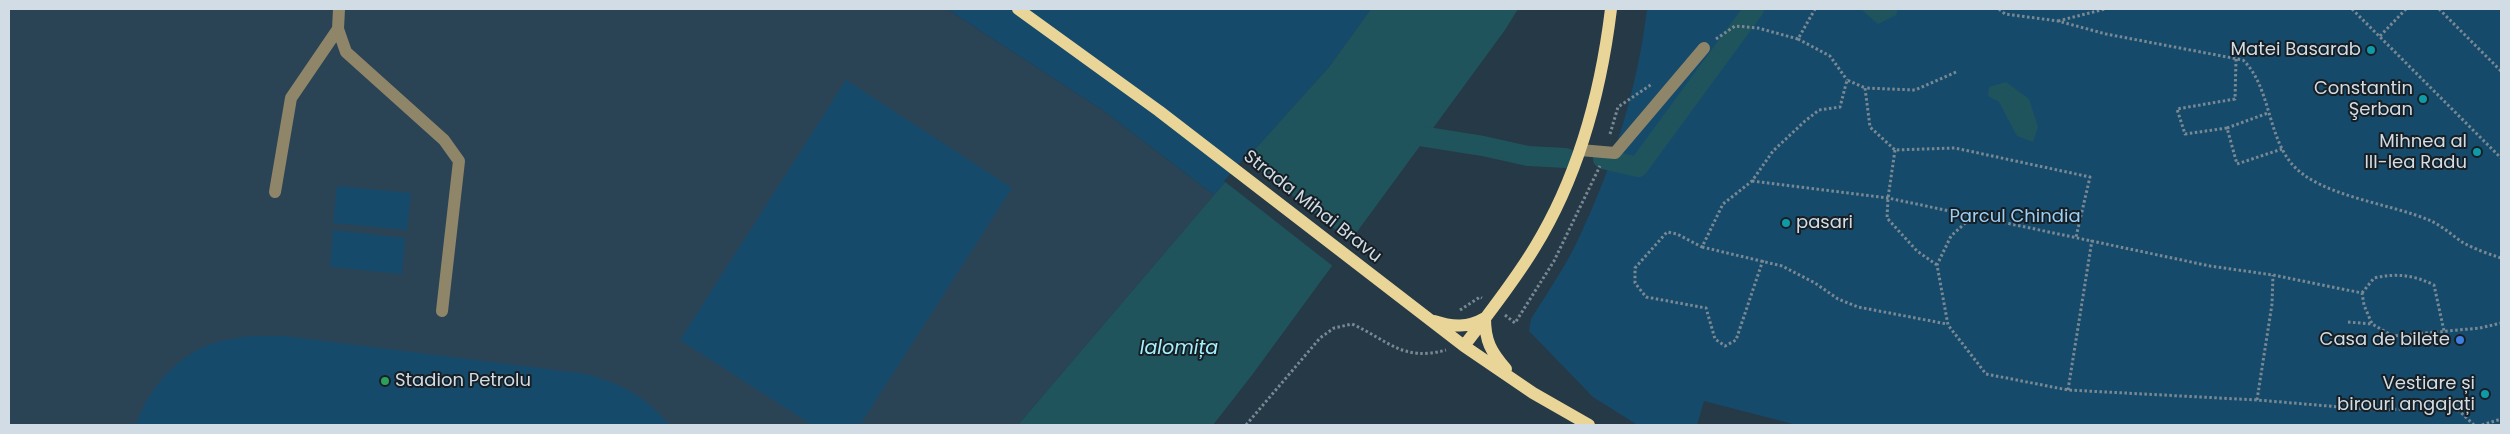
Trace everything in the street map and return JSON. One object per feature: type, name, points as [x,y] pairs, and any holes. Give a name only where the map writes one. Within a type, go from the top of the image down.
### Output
[{"type":"main road","name":"Strada Mihai Bravu","points":[[1018,9],[1159,111],[1464,346],[1524,387],[1590,425]]},
{"type":"main road","points":[[1464,346],[1540,239],[1560,199],[1580,150],[1597,93],[1611,9]]},
{"type":"main road","points":[[1428,319],[1456,326],[1468,325],[1485,318]]},
{"type":"main road","points":[[1485,318],[1485,333],[1489,348],[1524,387]]},
{"type":"lane","points":[[339,9],[338,29],[346,52],[444,140],[459,161],[442,311]]},
{"type":"lane","points":[[275,192],[291,98],[338,29]]},
{"type":"lane","points":[[1580,150],[1615,153],[1704,48]]},
{"type":"path","points":[[1798,39],[1814,9]]},
{"type":"path","points":[[1999,9],[2005,14],[2058,21],[2106,34],[2243,60],[2253,70],[2282,149],[2291,163],[2308,178],[2346,194],[2432,221],[2464,243],[2501,258]]},
{"type":"path","points":[[2058,21],[2105,9]]},
{"type":"path","points":[[2352,9],[2501,158]]},
{"type":"path","points":[[2380,36],[2406,9]]},
{"type":"path","points":[[2439,9],[2501,71]]},
{"type":"path","points":[[1735,26],[1758,28],[1798,39],[1830,56],[1846,80],[1865,88],[1915,90],[1956,72]]},
{"type":"path","points":[[2236,59],[2235,99],[2177,109],[2185,134],[2227,128],[2268,113]]},
{"type":"path","points":[[1702,247],[1723,204],[1752,182],[1773,151],[1804,121],[1819,110],[1840,107],[1846,80]]},
{"type":"path","points":[[1865,88],[1870,127],[1896,150],[1955,148],[2090,177],[2076,237]]},
{"type":"path","points":[[2227,128],[2238,164],[2282,149]]},
{"type":"path","points":[[1896,150],[1888,198],[1888,218],[1917,251],[1936,265]]},
{"type":"path","points":[[1752,182],[1888,198],[2210,266],[2272,275],[2362,293]]},
{"type":"path","points":[[1974,215],[1951,236],[1936,265],[1940,296],[1948,324],[1986,374],[2068,390],[2256,400],[2376,410],[2455,407],[2474,425]]},
{"type":"path","points":[[1763,260],[1736,340],[1726,346],[1715,339],[1706,308],[1646,297],[1635,282],[1635,268],[1667,232],[1677,234],[1702,247],[1763,260],[1782,266],[1815,283],[1838,299],[1858,306],[1948,324]]},
{"type":"path","points":[[2068,390],[2092,240]]},
{"type":"path","points":[[2372,324],[2364,305],[2362,293],[2374,278],[2392,274],[2419,277],[2434,285],[2444,331]]},
{"type":"path","points":[[2256,400],[2272,304],[2272,275]]},
{"type":"path","points":[[2348,322],[2372,324],[2393,336],[2480,328],[2501,323]]},
{"type":"path","points":[[1246,425],[1320,338],[1334,328],[1352,324],[1395,348],[1427,355],[1464,346]]},
{"type":"path","points":[[2482,425],[2501,419]]},
{"type":"shaded area","points":[[9,9],[947,9],[1104,111],[1214,195],[1018,425],[9,425]]},
{"type":"green space","points":[[947,9],[1371,9],[1329,67],[1214,195],[1104,111]]},
{"type":"green space","name":"Parcul Chindia","points":[[1647,9],[2501,9],[2501,425],[1797,425],[1704,401],[1697,425],[1636,424],[1593,397],[1529,331],[1531,319],[1576,244],[1612,159],[1637,70]]},
{"type":"green space","points":[[846,80],[1012,188],[860,425],[812,425],[680,340]]},
{"type":"green space","points":[[337,186],[411,193],[407,230],[333,223]]},
{"type":"green space","points":[[333,230],[405,238],[402,274],[330,267]]},
{"type":"green space","name":"Stadion Petrolu","points":[[251,336],[285,336],[587,374],[633,393],[651,406],[670,425],[136,425],[148,398],[157,385],[178,363],[203,347],[230,339]]},
{"type":"water","name":"Ialomița","points":[[1371,9],[1518,9],[1505,30],[1252,375],[1213,425],[1018,425],[1214,195],[1329,67]]},
{"type":"water","points":[[1861,9],[1898,9],[1896,15],[1878,24]]},
{"type":"water","points":[[2006,82],[2029,99],[2038,127],[2033,142],[2017,136],[1999,102],[1988,96],[1989,87]]},
{"type":"pier","points":[[1244,158],[1353,243],[1334,267],[1224,181]]},
{"type":"waterway","points":[[1603,159],[1638,167],[1754,9]]},
{"type":"waterway","points":[[1401,133],[1483,146],[1528,156],[1566,158]]},
{"type":"place","name":"Matei Basarab","points":[[2371,50]]},
{"type":"place","name":"Constantin Şerban","points":[[2423,99]]},
{"type":"place","name":"Mihnea al III-lea Radu","points":[[2477,152]]},
{"type":"place","name":"pasari","points":[[1786,223]]},
{"type":"place","name":"Casa de bilete","points":[[2460,340]]},
{"type":"place","name":"Stadion Petrolu","points":[[385,381]]},
{"type":"place","name":"Vestiare și birouri angajați","points":[[2485,394]]}]
